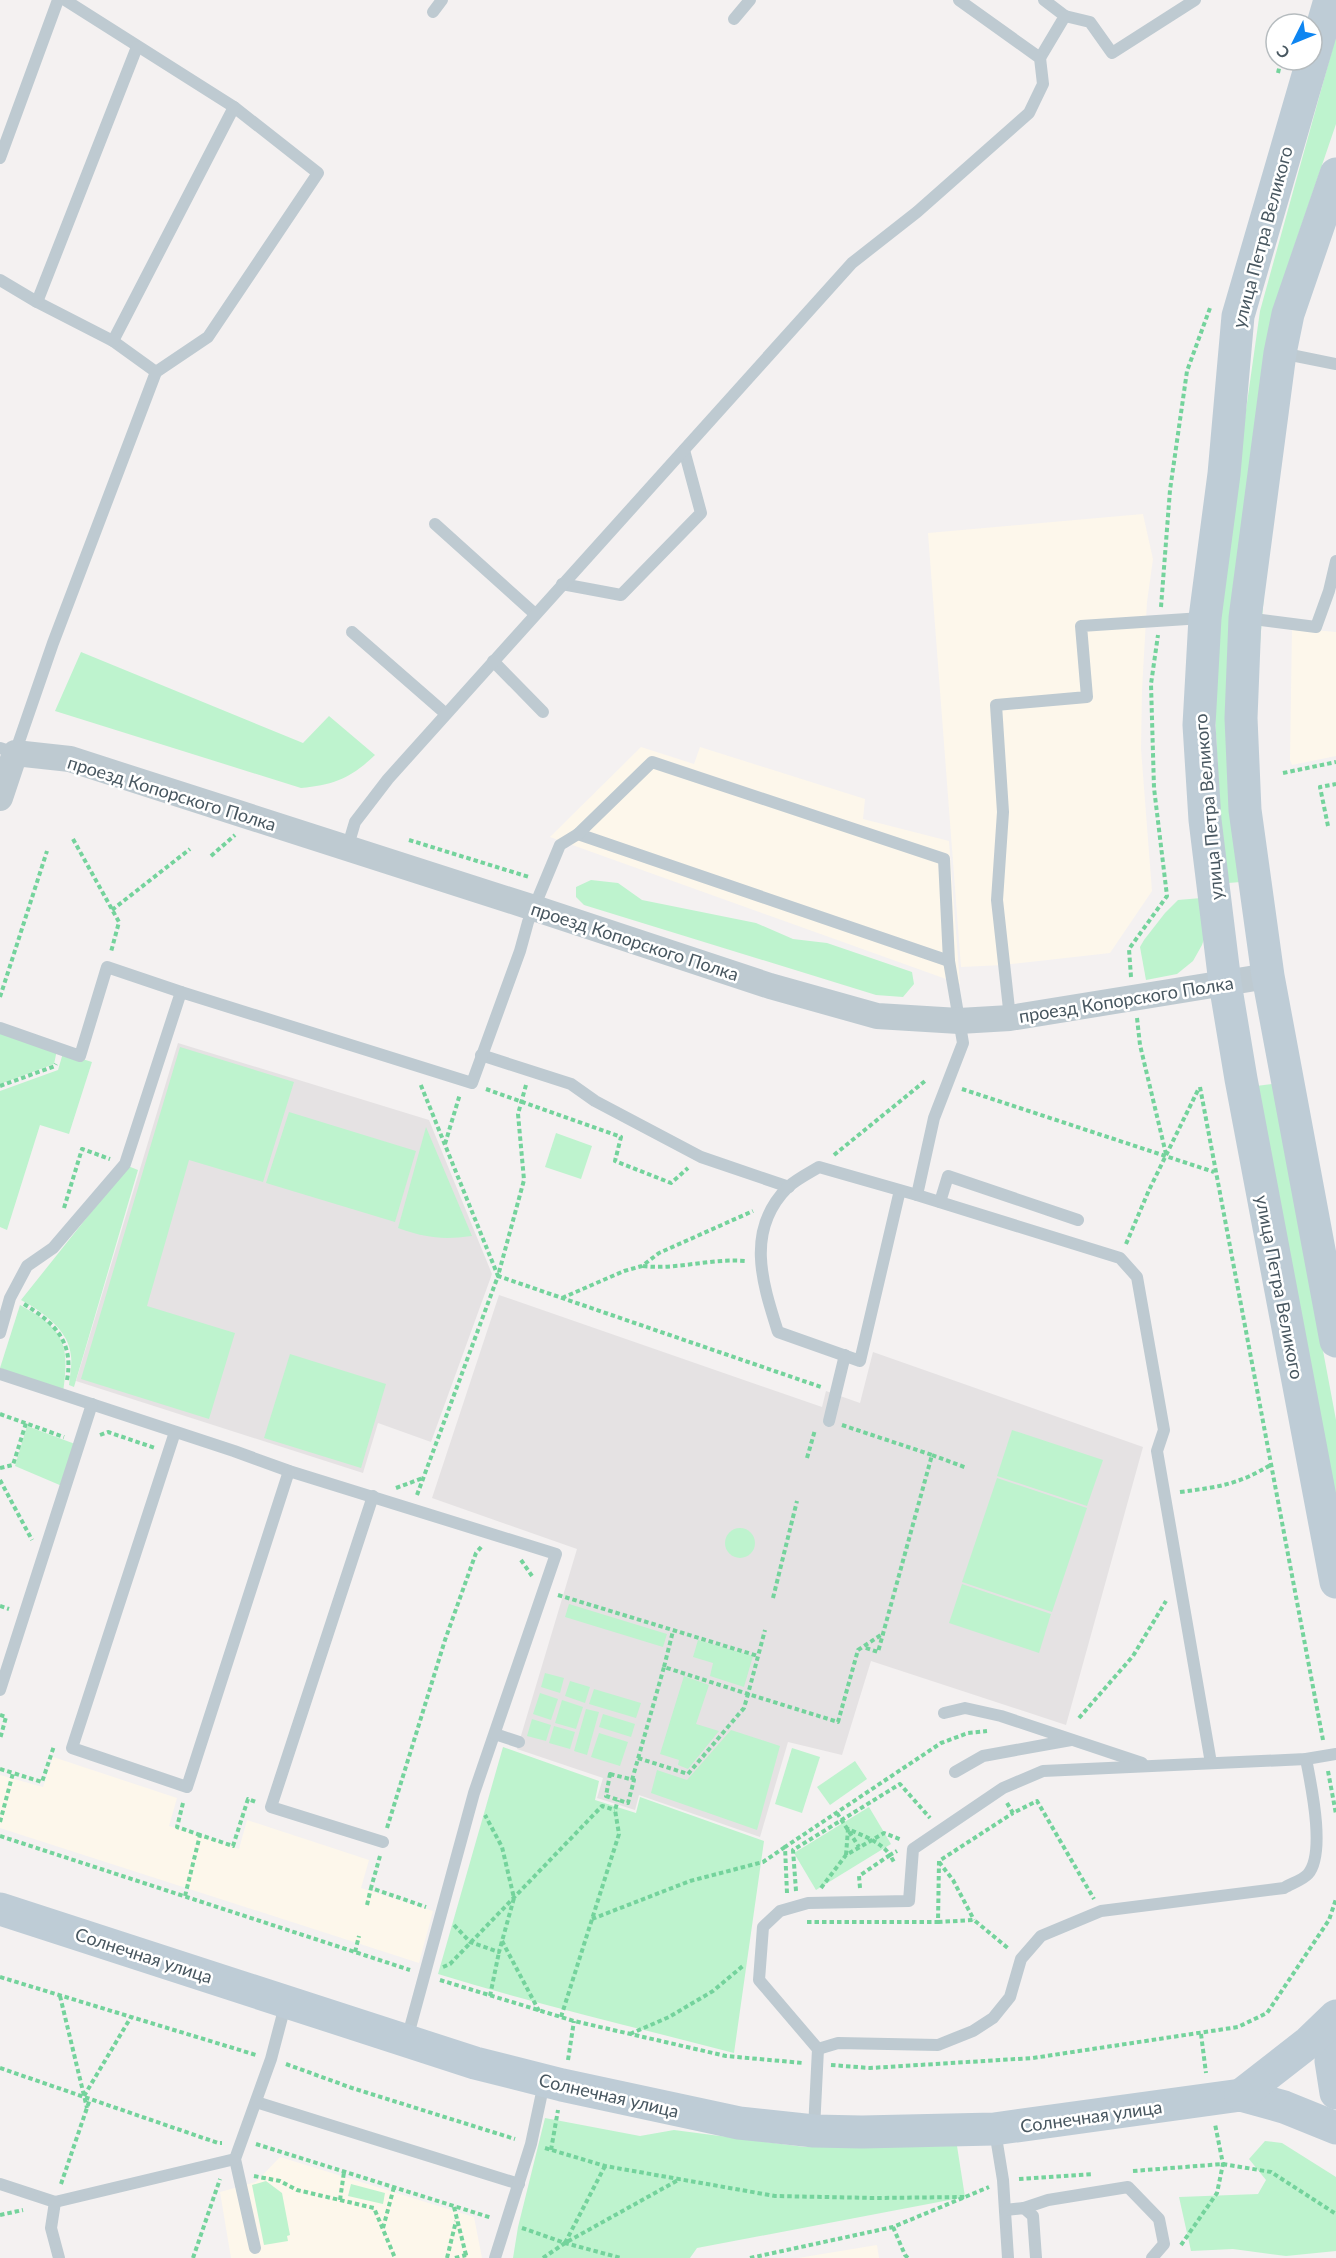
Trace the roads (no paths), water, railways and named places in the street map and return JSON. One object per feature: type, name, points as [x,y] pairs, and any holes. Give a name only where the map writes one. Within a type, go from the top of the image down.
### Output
[{"type":"street","name":"улица Петра Великого","points":[[1330,0],[1238,316],[1224,474],[1204,618],[1199,725],[1206,820],[1225,983],[1336,1582]]},
{"type":"street","name":"улица Петра Великого","points":[[1336,174],[1287,314],[1280,353],[1245,618],[1241,718],[1245,810],[1268,976],[1336,1341]]},
{"type":"street","points":[[0,798],[8,750]]},
{"type":"street","name":"проезд Копорского Полка","points":[[8,750],[70,759],[770,986],[877,1016],[960,1021],[1010,1018],[1268,976]]},
{"type":"street","name":"Солнечная улица","points":[[0,1909],[475,2063],[556,2085],[739,2123],[814,2131],[994,2129],[1241,2095],[1284,2107],[1336,2128]]},
{"type":"street","points":[[1241,2095],[1309,2042],[1336,2016]]},
{"type":"street","points":[[1336,2025],[1331,2061],[1336,2093]]},
{"type":"lane","points":[[0,158],[58,0]]},
{"type":"lane","points":[[8,750],[53,643],[156,372],[208,337],[318,173],[234,108],[65,0]]},
{"type":"lane","points":[[433,12],[442,0]]},
{"type":"lane","points":[[734,19],[750,0]]},
{"type":"lane","points":[[959,0],[1040,58]]},
{"type":"lane","points":[[1044,0],[1065,16],[1090,22],[1112,54],[1195,0]]},
{"type":"lane","points":[[347,849],[355,822],[371,799],[852,263],[917,212],[1029,113],[1043,84],[1040,58],[1065,16]]},
{"type":"lane","points":[[37,302],[136,47]]},
{"type":"lane","points":[[113,341],[234,108]]},
{"type":"lane","points":[[0,280],[113,341],[156,372]]},
{"type":"lane","points":[[1280,353],[1336,364]]},
{"type":"lane","points":[[562,584],[621,595],[701,513],[684,450]]},
{"type":"lane","points":[[435,524],[535,614]]},
{"type":"lane","points":[[1245,618],[1316,627],[1329,591],[1336,561]]},
{"type":"lane","points":[[1010,1018],[997,900],[1003,812],[996,705],[1087,698],[1081,626],[1204,618]]},
{"type":"lane","points":[[352,632],[446,714]]},
{"type":"lane","points":[[493,662],[543,712]]},
{"type":"lane","points":[[0,1028],[80,1056],[107,967],[468,1082],[481,1055],[534,908],[560,845],[578,834],[652,762],[944,859],[949,961],[963,1043],[934,1118],[917,1195]]},
{"type":"lane","points":[[578,834],[949,961]]},
{"type":"lane","points":[[0,1333],[10,1298],[27,1266],[53,1248],[125,1164],[181,992]]},
{"type":"lane","points":[[481,1055],[571,1083],[595,1101],[701,1157],[789,1187]]},
{"type":"lane","points":[[900,1190],[860,1361],[778,1332],[762,1281],[761,1240],[769,1211],[789,1187],[819,1167],[900,1190],[917,1195],[1120,1258],[1137,1277],[1164,1430],[1157,1451],[1211,1763]]},
{"type":"lane","points":[[940,1202],[948,1176],[1078,1220]]},
{"type":"lane","points":[[833,1422],[838,1381],[845,1356]]},
{"type":"lane","points":[[0,1374],[289,1471],[556,1554],[474,1793],[423,1974],[407,2040]]},
{"type":"lane","points":[[0,1690],[92,1404]]},
{"type":"lane","points":[[175,1432],[72,1748],[188,1787],[289,1471]]},
{"type":"lane","points":[[373,1496],[271,1807],[383,1842]]},
{"type":"lane","points":[[944,1713],[965,1708],[1001,1716],[1152,1766]]},
{"type":"lane","points":[[495,1734],[519,1742]]},
{"type":"lane","points":[[955,1772],[983,1756],[1071,1740]]},
{"type":"lane","points":[[814,2131],[818,2049],[759,1980],[762,1927],[780,1911],[808,1903],[909,1901],[913,1849],[1000,1791],[1043,1771],[1306,1759],[1331,1754]]},
{"type":"lane","points":[[818,2049],[838,2043],[938,2045],[973,2031],[993,2018],[1010,1997],[1021,1959],[1041,1936],[1101,1911],[1284,1888],[1308,1874],[1315,1856],[1317,1826],[1306,1759]]},
{"type":"lane","points":[[0,2184],[55,2202],[230,2160],[243,2140],[271,2059],[286,2000]]},
{"type":"lane","points":[[495,2258],[531,2144],[556,2085]]},
{"type":"lane","points":[[256,2102],[519,2184]]},
{"type":"lane","points":[[994,2129],[1003,2181],[1008,2258]]},
{"type":"lane","points":[[230,2160],[255,2248]]},
{"type":"lane","points":[[1005,2210],[1024,2208],[1048,2200],[1128,2187],[1159,2219],[1164,2244],[1152,2258]]},
{"type":"lane","points":[[55,2202],[51,2228],[59,2258]]},
{"type":"lane","points":[[1024,2208],[1033,2216],[1036,2258]]}]
